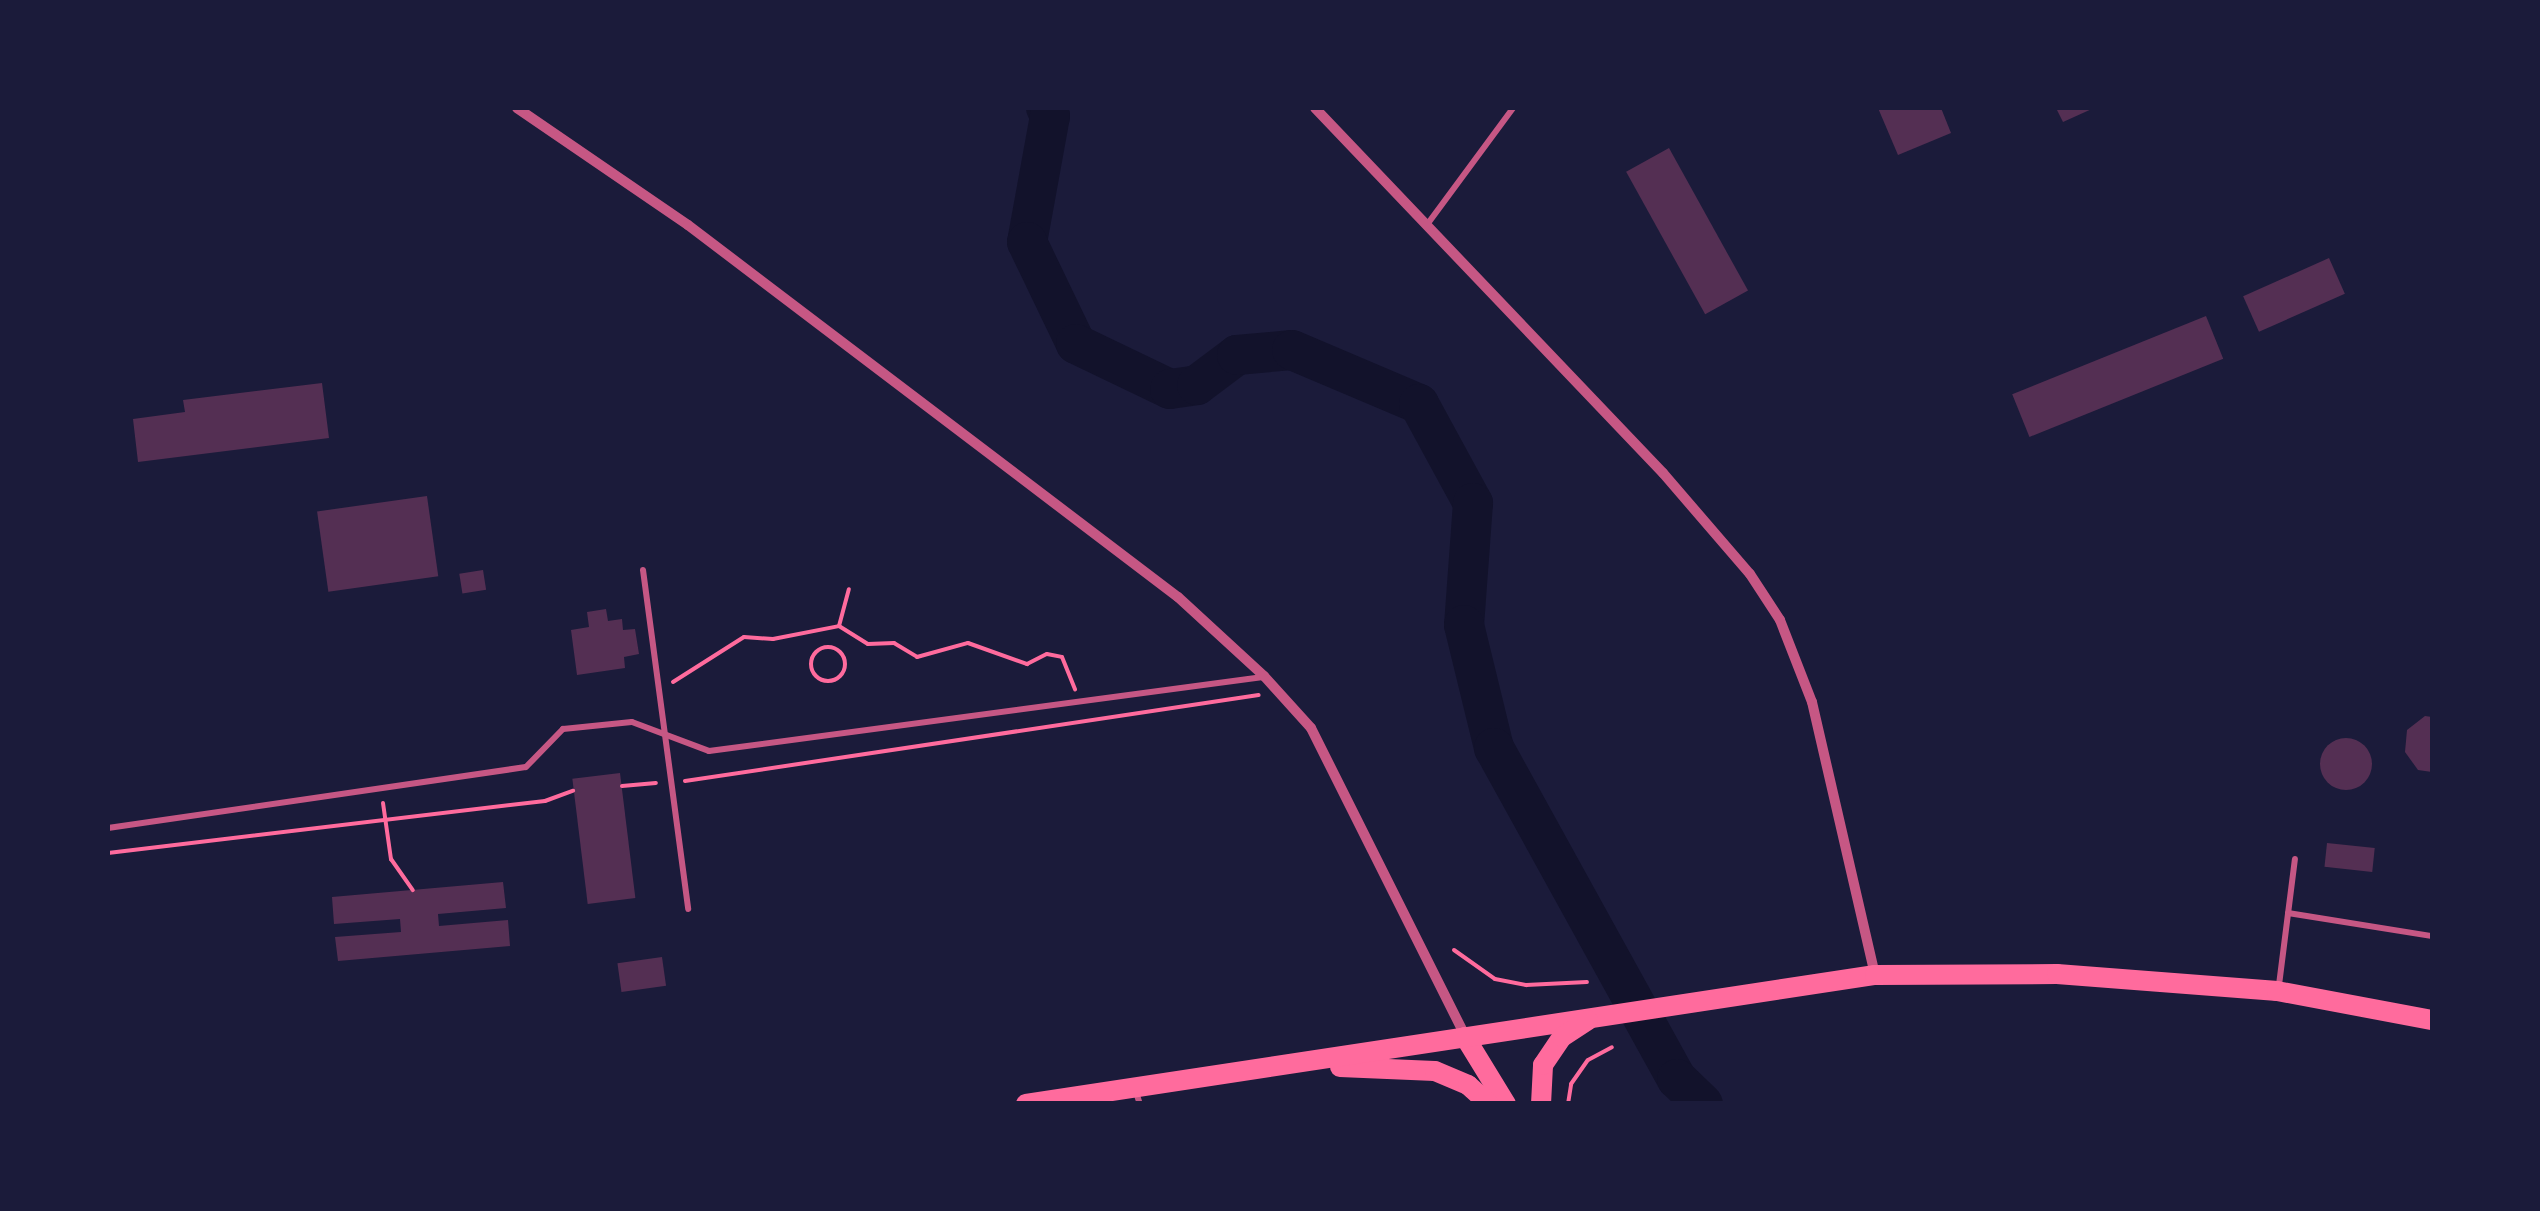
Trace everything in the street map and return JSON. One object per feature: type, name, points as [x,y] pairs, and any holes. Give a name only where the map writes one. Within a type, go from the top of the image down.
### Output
[{"type":"main road","points":[[1026,1104],[1137,1096],[1268,1067],[1875,976],[2057,974],[2278,991],[2432,1020]]},
{"type":"main road","points":[[1541,1104],[1543,1065],[1562,1037],[1603,1014]]},
{"type":"main road","points":[[1465,1037],[1506,1104]]},
{"type":"main road","points":[[1268,1067],[1435,1071],[1468,1084],[1489,1104]]},
{"type":"street","points":[[517,108],[688,225],[1178,597],[1264,676],[1311,728],[1465,1037]]},
{"type":"street","points":[[1315,108],[1429,222],[1664,474],[1750,574],[1780,620],[1812,702],[1875,976]]},
{"type":"lane","points":[[1429,222],[1513,108]]},
{"type":"lane","points":[[643,570],[688,909]]},
{"type":"lane","points":[[108,828],[526,767],[563,729],[632,722],[709,751],[1264,676]]},
{"type":"lane","points":[[2278,991],[2295,859]]},
{"type":"lane","points":[[2288,914],[2432,936]]},
{"type":"path","points":[[839,626],[848,589]]},
{"type":"path","points":[[660,690],[744,637],[839,626],[868,644],[894,643],[917,657],[968,642],[1027,664],[1047,654],[1062,658],[1078,702]]},
{"type":"path","points":[[823,630],[825,647]]},
{"type":"path","points":[[825,647],[844,658],[844,669],[832,680],[812,668],[812,657],[825,647]]},
{"type":"path","points":[[622,786],[672,782],[1278,692]]},
{"type":"path","points":[[381,788],[391,859],[413,890]]},
{"type":"path","points":[[108,853],[386,821],[573,791]]},
{"type":"path","points":[[1454,950],[1495,979],[1526,986],[1586,982]]},
{"type":"path","points":[[1568,1104],[1571,1084],[1588,1060],[1612,1048]]},
{"type":"building","points":[[1878,108],[1941,108],[1951,133],[1898,155]]},
{"type":"building","points":[[2056,108],[2094,108],[2063,122]]},
{"type":"building","points":[[1669,148],[1748,291],[1705,314],[1626,172]]},
{"type":"building","points":[[2329,258],[2345,294],[2259,332],[2243,296]]},
{"type":"building","points":[[2206,316],[2223,359],[2029,437],[2012,394]]},
{"type":"building","points":[[322,383],[329,438],[138,462],[133,419],[185,412],[183,400]]},
{"type":"building","points":[[427,496],[438,576],[328,592],[317,511]]},
{"type":"building","points":[[483,570],[486,590],[462,594],[459,574]]},
{"type":"building","points":[[606,609],[608,621],[622,619],[623,630],[635,629],[639,654],[624,657],[625,668],[577,675],[571,630],[589,627],[587,612]]},
{"type":"building","points":[[2425,716],[2432,717],[2432,772],[2418,770],[2405,752],[2407,730]]},
{"type":"building","points":[[2346,738],[2365,745],[2372,764],[2365,783],[2346,790],[2327,783],[2320,764],[2327,745]]},
{"type":"building","points":[[620,773],[635,898],[588,904],[572,779]]},
{"type":"building","points":[[2327,843],[2375,848],[2372,872],[2324,867]]},
{"type":"building","points":[[503,882],[506,908],[438,914],[439,926],[508,920],[510,946],[338,961],[335,937],[401,932],[400,919],[334,924],[332,897]]},
{"type":"building","points":[[662,957],[666,986],[621,992],[617,963]]},
{"type":"waterway","points":[[1046,108],[1050,116],[1027,242],[1076,344],[1170,389],[1197,385],[1237,355],[1292,350],[1419,404],[1473,503],[1464,625],[1494,748],[1677,1079],[1703,1104]]}]
